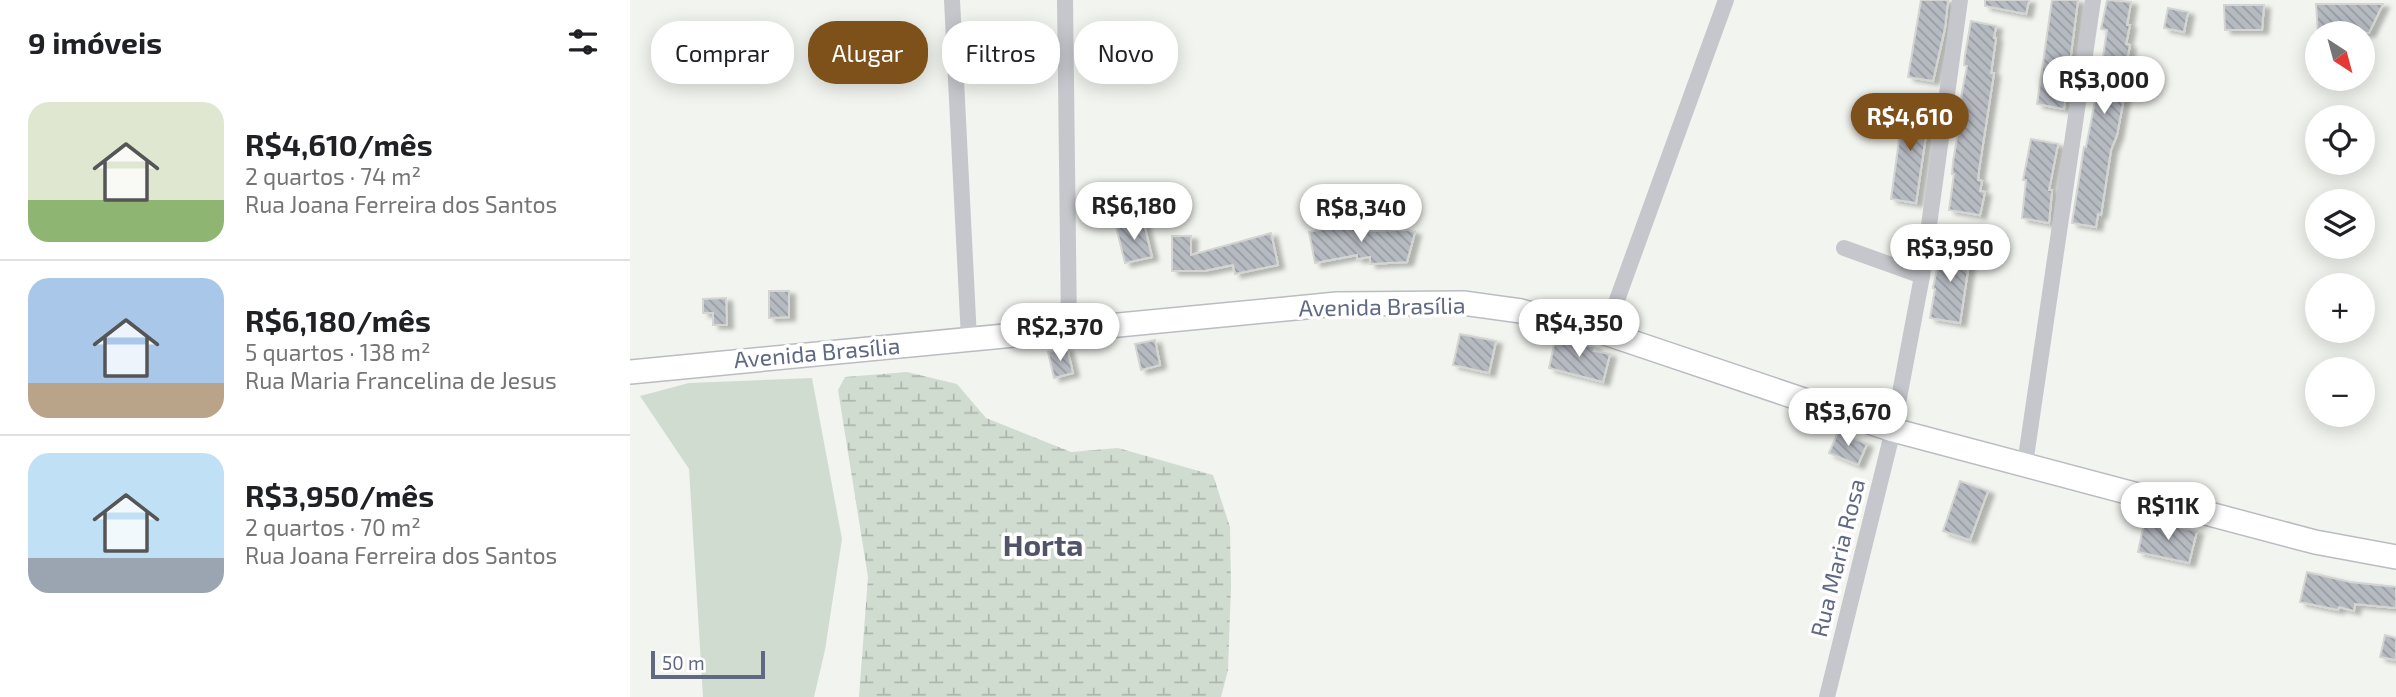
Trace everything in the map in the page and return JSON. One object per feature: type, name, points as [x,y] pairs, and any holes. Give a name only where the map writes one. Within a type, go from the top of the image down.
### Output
[{"type":"main road","name":"Avenida Brasília","points":[[630,372],[1337,304],[1463,303],[1521,311],[1605,333],[1893,430],[2315,542],[2396,557]]},
{"type":"street","points":[[953,0],[969,339]]},
{"type":"street","points":[[1065,0],[1069,329]]},
{"type":"street","points":[[1605,333],[1726,0]]},
{"type":"street","name":"Rua Maria Rosa","points":[[1827,697],[1893,430],[1922,276],[1960,0]]},
{"type":"street","points":[[2025,464],[2093,0]]},
{"type":"street","points":[[1844,247],[1922,276]]},
{"type":"green space","points":[[907,372],[957,384],[986,418],[1071,452],[1118,448],[1213,475],[1230,527],[1228,670],[1221,697],[859,697],[868,577],[838,390],[845,377]]},
{"type":"green space","points":[[812,378],[842,539],[825,650],[814,697],[703,697],[689,469],[640,396],[689,383]]},
{"type":"building","points":[[1921,0],[1948,0],[1945,28],[1933,81],[1908,77]]},
{"type":"building","points":[[1985,0],[2029,0],[2026,14],[1985,6]]},
{"type":"building","points":[[2052,0],[2078,0],[2064,109],[2037,104]]},
{"type":"building","points":[[2107,0],[2131,2],[2126,44],[2130,45],[2123,81],[2127,82],[2117,135],[2111,150],[2101,215],[2098,214],[2096,227],[2072,223],[2084,147],[2101,70],[2107,30],[2101,29]]},
{"type":"building","points":[[2316,4],[2383,4],[2375,21],[2317,21]]},
{"type":"building","points":[[2224,5],[2264,5],[2262,30],[2225,30]]},
{"type":"building","points":[[2168,8],[2188,12],[2184,32],[2164,28]]},
{"type":"building","points":[[1971,21],[1996,26],[1991,73],[1994,73],[1978,180],[1982,181],[1980,191],[1985,192],[1980,215],[1949,210]]},
{"type":"building","points":[[1904,103],[1930,108],[1916,203],[1891,199]]},
{"type":"building","points":[[2031,139],[2058,144],[2049,190],[2052,190],[2049,223],[2022,218],[2026,180],[2023,180]]},
{"type":"building","points":[[1143,220],[1152,257],[1125,263],[1116,227]]},
{"type":"building","points":[[1346,224],[1346,227],[1364,225],[1365,231],[1415,232],[1407,262],[1370,264],[1370,257],[1357,259],[1357,255],[1315,263],[1309,232]]},
{"type":"building","points":[[1271,233],[1278,265],[1235,274],[1233,265],[1204,271],[1172,271],[1172,236],[1191,236],[1191,255]]},
{"type":"building","points":[[1942,245],[1971,250],[1960,323],[1930,318]]},
{"type":"building","points":[[769,291],[789,291],[789,317],[769,318]]},
{"type":"building","points":[[726,298],[727,325],[713,325],[713,313],[703,313],[703,299]]},
{"type":"building","points":[[1460,334],[1496,341],[1489,373],[1453,365]]},
{"type":"building","points":[[1556,336],[1595,347],[1594,351],[1610,354],[1603,382],[1549,368]]},
{"type":"building","points":[[1155,340],[1160,365],[1141,370],[1135,344]]},
{"type":"building","points":[[1067,348],[1073,373],[1054,378],[1048,352]]},
{"type":"building","points":[[1838,432],[1867,444],[1858,465],[1829,453]]},
{"type":"building","points":[[1960,481],[1988,491],[1970,540],[1943,531]]},
{"type":"building","points":[[2144,523],[2158,526],[2159,523],[2197,531],[2189,563],[2138,552]]},
{"type":"building","points":[[2307,572],[2350,582],[2396,587],[2396,608],[2355,604],[2354,611],[2339,607],[2338,610],[2300,602]]},
{"type":"building","points":[[2385,635],[2396,638],[2396,660],[2380,657]]},
{"type":"district","name":"Horta","points":[[1043,546]]}]
